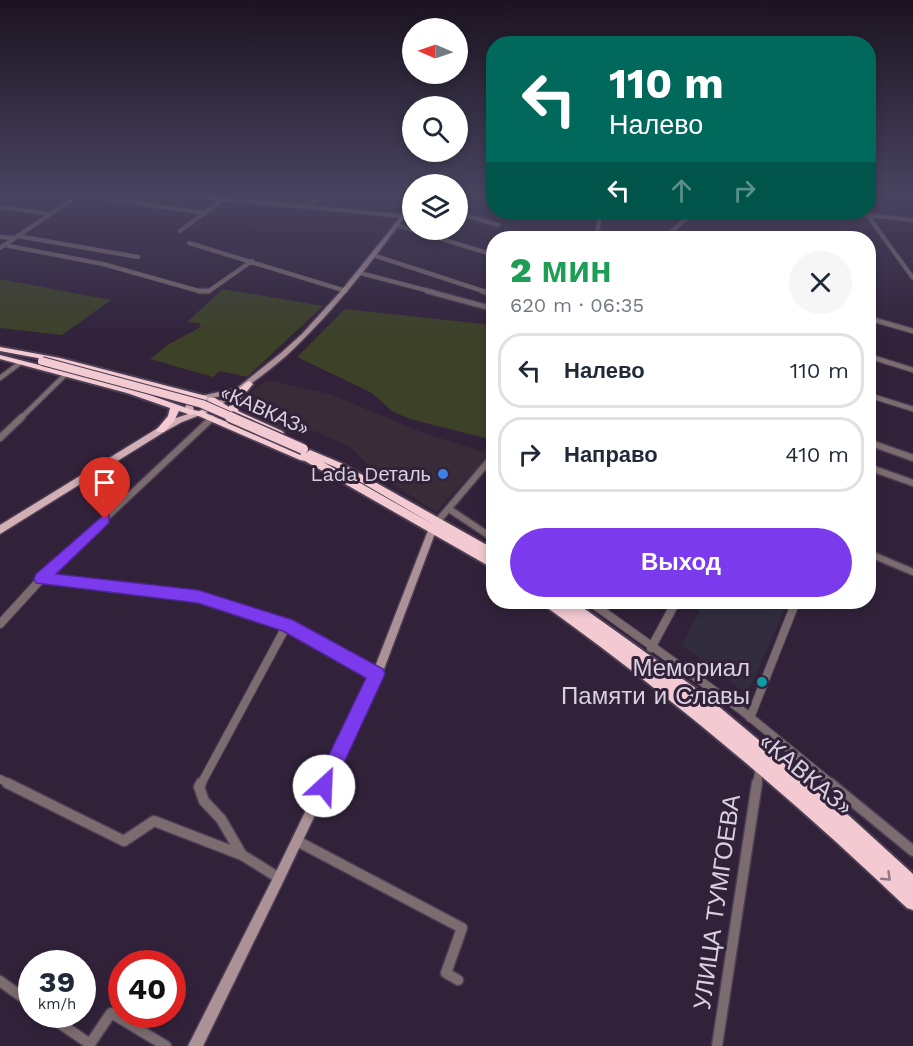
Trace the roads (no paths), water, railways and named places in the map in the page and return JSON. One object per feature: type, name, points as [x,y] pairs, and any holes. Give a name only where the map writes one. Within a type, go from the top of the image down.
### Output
[{"type":"highway","points":[[0,350],[60,360],[234,413],[306,446],[334,468]]},
{"type":"highway","name":"«КАВКАЗ»","points":[[0,350],[198,408],[301,451],[486,551]]},
{"type":"highway","name":"«КАВКАЗ»","points":[[0,356],[40,363]]},
{"type":"highway","name":"«КАВКАЗ»","points":[[0,356],[130,391],[174,406],[193,410],[211,406],[334,468]]},
{"type":"highway","points":[[234,413],[236,399],[249,384]]},
{"type":"highway","points":[[161,430],[172,418],[175,412],[174,406]]},
{"type":"highway","name":"«КАВКАЗ»","points":[[435,525],[486,560]]},
{"type":"highway","name":"«КАВКАЗ»","points":[[559,609],[641,668],[760,764],[835,827],[913,902]]},
{"type":"highway","name":"«КАВКАЗ»","points":[[576,609],[700,700],[841,818],[913,885]]},
{"type":"main road","points":[[0,530],[193,410],[211,406],[249,384],[322,318],[346,291],[382,243]]},
{"type":"main road","points":[[211,406],[249,384]]},
{"type":"main road","points":[[161,430],[193,410]]},
{"type":"main road","points":[[195,1046],[377,674],[435,525]]},
{"type":"street","points":[[51,243],[138,257]]},
{"type":"street","points":[[189,243],[346,291]]},
{"type":"street","points":[[454,243],[486,253]]},
{"type":"street","points":[[888,243],[913,278]]},
{"type":"street","points":[[2,247],[103,264],[199,291],[209,291],[252,261]]},
{"type":"street","points":[[373,255],[486,292]]},
{"type":"street","points":[[360,273],[486,307]]},
{"type":"street","points":[[876,320],[913,331]]},
{"type":"street","points":[[876,358],[913,370]]},
{"type":"street","points":[[0,378],[20,363]]},
{"type":"street","points":[[0,438],[66,374]]},
{"type":"street","points":[[876,398],[913,410]]},
{"type":"street","points":[[0,624],[41,579],[211,406]]},
{"type":"street","points":[[876,445],[913,458]]},
{"type":"street","points":[[435,525],[486,465]]},
{"type":"street","points":[[876,470],[913,483]]},
{"type":"street","points":[[449,509],[486,533]]},
{"type":"street","points":[[876,556],[913,572]]},
{"type":"street","points":[[41,579],[198,596],[287,625],[377,674]]},
{"type":"street","points":[[599,609],[750,718],[913,851]]},
{"type":"street","points":[[651,648],[672,609]]},
{"type":"street","points":[[750,718],[793,609]]},
{"type":"street","points":[[242,855],[221,819],[204,801],[199,787],[287,625]]},
{"type":"street","name":"УЛИЦА ТУМГОЕВА","points":[[717,1046],[760,764]]},
{"type":"street","points":[[0,779],[124,841],[154,821],[242,855],[279,878]]},
{"type":"street","points":[[297,841],[462,928],[446,973],[458,980]]},
{"type":"street","points":[[0,981],[18,994]]},
{"type":"street","points":[[67,1028],[90,1044],[111,1013],[166,1046]]},
{"type":"place","name":"Lada Dеталь","points":[[443,474]]},
{"type":"place","name":"Мемориал Памяти и Славы","points":[[762,682]]}]
